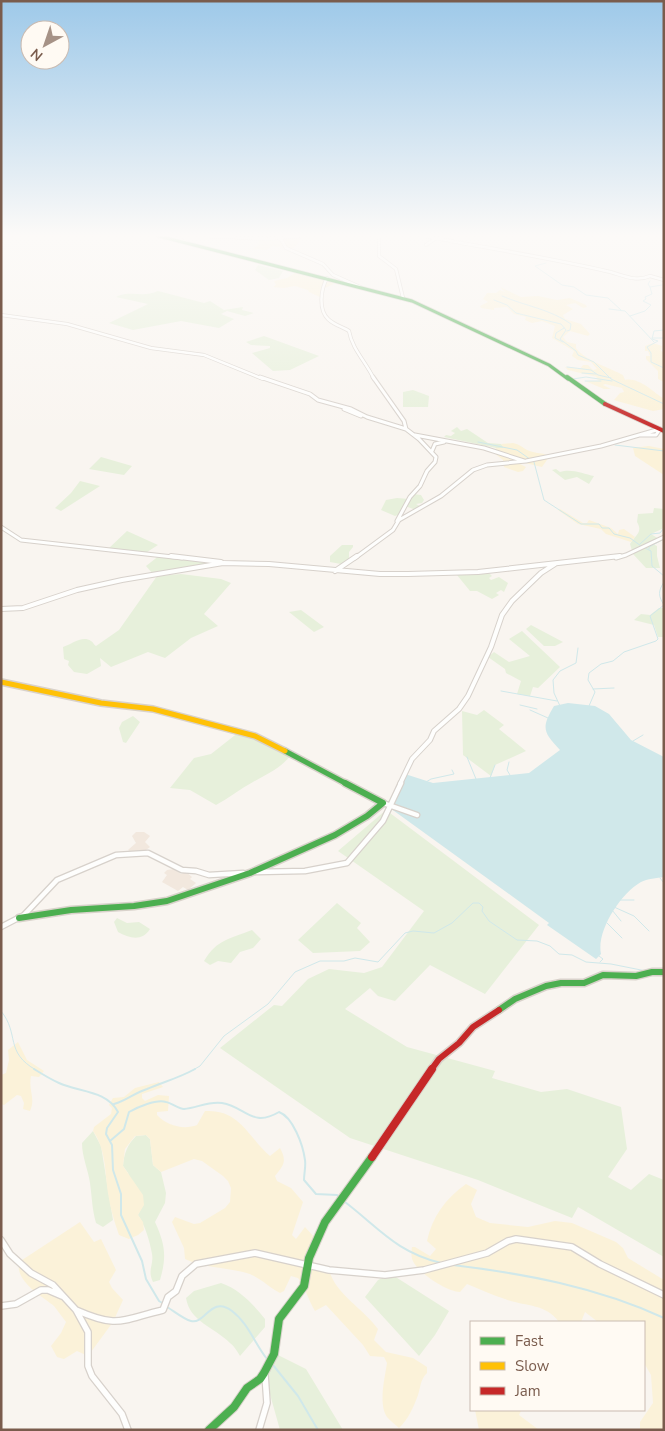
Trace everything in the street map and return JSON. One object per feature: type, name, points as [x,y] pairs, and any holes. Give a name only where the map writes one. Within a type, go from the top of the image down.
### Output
[{"type":"street","points":[[322,303],[327,318],[349,332],[351,343],[368,366],[390,405],[404,421],[406,429]]},
{"type":"street","points":[[416,303],[549,366],[609,407],[662,430]]},
{"type":"street","points":[[1,315],[67,324],[151,348],[204,355],[282,386],[310,394],[318,400],[340,406],[357,415],[406,429],[432,451],[436,459],[427,471],[420,486],[410,497],[393,530],[335,570]]},
{"type":"street","points":[[397,522],[441,496],[473,470],[487,465],[526,461],[601,446],[662,430]]},
{"type":"street","points":[[412,434],[484,448],[526,461]]},
{"type":"street","points":[[432,451],[438,443],[449,442]]},
{"type":"street","points":[[1,527],[17,538],[27,541],[227,563],[269,564],[380,574],[478,572],[611,559],[626,555],[664,537]]},
{"type":"street","points":[[1,609],[23,608],[77,590],[122,580],[227,563]]},
{"type":"street","points":[[1,927],[19,918],[40,900],[57,880],[122,854],[148,853],[182,870],[196,871],[209,875],[304,871],[345,864],[383,821],[412,758],[430,740],[434,732],[459,709],[468,696],[491,647],[502,615],[512,601],[555,564]]},
{"type":"street","points":[[1,682],[101,703],[146,707],[255,736],[390,806],[417,815]]},
{"type":"street","points":[[19,918],[71,910],[134,906],[167,901],[250,873],[335,835],[367,816],[383,802]]},
{"type":"street","points":[[209,1430],[234,1407],[247,1388],[260,1379],[264,1373],[274,1354],[279,1319],[304,1286],[316,1239],[325,1222],[348,1193],[439,1059],[459,1043],[473,1027],[515,999],[546,986],[561,983],[584,983],[603,975],[636,976],[652,972],[664,972]]},
{"type":"street","points":[[1,1240],[10,1254],[31,1273],[53,1286],[76,1310],[88,1332],[88,1366],[90,1371],[122,1414],[128,1430]]},
{"type":"street","points":[[76,1310],[96,1319],[114,1322],[163,1310],[168,1297],[176,1291],[182,1276],[196,1264],[255,1253],[329,1270],[385,1275],[424,1270],[487,1253],[508,1241],[516,1240],[572,1247],[600,1264],[664,1295]]},
{"type":"street","points":[[1,1306],[16,1304],[41,1290],[48,1290],[63,1297]]},
{"type":"street","points":[[259,1430],[267,1404],[264,1373]]},
{"type":"shaded area","points":[[136,832],[144,832],[150,836],[145,842],[150,847],[143,852],[132,853],[128,850],[136,843],[132,836]]},
{"type":"shaded area","points":[[174,869],[181,874],[186,872],[192,877],[190,879],[196,883],[188,890],[183,887],[178,891],[162,882],[167,875],[164,873],[167,870]]},
{"type":"green space","points":[[142,303],[213,303],[224,310],[243,307],[242,310],[254,313],[245,316],[227,311],[221,314],[234,319],[219,328],[181,321],[133,330],[109,323],[148,304]]},
{"type":"green space","points":[[264,336],[319,356],[290,370],[273,371],[252,353],[270,348],[270,346],[251,345],[246,342]]},
{"type":"green space","points":[[413,390],[429,396],[428,407],[403,407],[403,392]]},
{"type":"green space","points":[[457,427],[461,431],[467,429],[488,443],[501,444],[504,448],[501,449],[444,437],[455,433],[451,431]]},
{"type":"green space","points":[[101,457],[132,466],[124,475],[89,469]]},
{"type":"green space","points":[[556,469],[560,472],[573,471],[594,476],[589,484],[577,477],[565,480],[552,470]]},
{"type":"green space","points":[[80,481],[100,486],[61,511],[55,508],[71,493]]},
{"type":"green space","points":[[413,494],[421,495],[424,500],[422,503],[416,504],[422,507],[416,510],[405,506],[401,514],[395,516],[381,510],[386,500],[397,498],[409,499]]},
{"type":"green space","points":[[654,508],[664,509],[664,528],[651,534],[659,539],[651,543],[657,546],[660,568],[646,568],[633,554],[630,544],[639,531],[638,514],[653,513]]},
{"type":"green space","points":[[127,531],[158,545],[144,554],[108,549]]},
{"type":"green space","points":[[342,545],[353,545],[349,552],[349,560],[341,564],[330,562],[330,556]]},
{"type":"green space","points":[[160,555],[212,561],[213,564],[153,574],[146,566]]},
{"type":"green space","points":[[489,573],[492,576],[489,578],[491,580],[499,577],[508,583],[504,592],[501,590],[496,593],[499,595],[492,599],[477,591],[470,591],[457,575]]},
{"type":"green space","points":[[181,574],[221,579],[231,583],[204,614],[218,626],[191,638],[165,658],[148,652],[111,667],[100,658],[101,666],[87,674],[74,672],[68,665],[69,661],[64,659],[63,647],[84,639],[88,639],[96,646],[119,630],[157,576]]},
{"type":"green space","points":[[659,608],[664,608],[664,637],[658,637],[654,625],[634,620],[641,614],[650,615]]},
{"type":"green space","points":[[301,610],[324,627],[314,632],[289,612]]},
{"type":"green space","points":[[531,625],[563,642],[555,646],[544,646],[526,629]]},
{"type":"green space","points":[[522,631],[560,667],[538,688],[533,687],[530,696],[517,694],[521,681],[506,673],[505,669],[488,657],[494,652],[509,662],[530,656],[509,639]]},
{"type":"green space","points":[[484,710],[504,725],[499,729],[526,751],[495,765],[491,776],[463,755],[462,711],[477,715]]},
{"type":"green space","points":[[133,716],[140,722],[126,743],[123,742],[119,728],[122,722]]},
{"type":"green space","points":[[239,732],[255,736],[291,755],[274,770],[216,805],[190,790],[170,788],[194,758],[211,754]]},
{"type":"green space","points":[[386,810],[539,925],[485,994],[430,965],[395,1001],[378,996],[370,988],[345,1009],[407,1047],[495,1071],[492,1078],[541,1092],[567,1089],[621,1107],[627,1149],[608,1177],[631,1190],[649,1174],[664,1180],[664,1257],[578,1207],[572,1218],[478,1180],[350,1138],[220,1048],[274,1005],[282,1006],[308,979],[329,969],[364,973],[382,967],[424,911],[338,851]]},
{"type":"green space","points":[[337,903],[361,923],[357,928],[370,942],[360,951],[313,953],[298,940]]},
{"type":"green space","points":[[117,918],[127,923],[139,922],[150,929],[143,936],[135,938],[127,936],[118,932],[114,922]]},
{"type":"green space","points":[[252,930],[261,939],[253,948],[240,952],[231,963],[218,961],[210,965],[204,961],[219,944]]},
{"type":"green space","points":[[93,1131],[101,1146],[113,1220],[103,1227],[96,1223],[82,1148],[82,1143]]},
{"type":"green space","points":[[146,1135],[150,1139],[153,1165],[161,1172],[166,1193],[165,1203],[155,1222],[163,1244],[164,1264],[160,1280],[153,1282],[151,1278],[152,1258],[150,1244],[138,1215],[140,1210],[128,1173],[123,1166],[125,1154],[130,1143],[136,1136]]},
{"type":"green space","points":[[391,1274],[449,1311],[435,1335],[419,1356],[365,1297],[378,1280]]},
{"type":"green space","points":[[221,1283],[234,1289],[245,1298],[265,1319],[265,1327],[240,1356],[224,1337],[197,1319],[188,1306],[186,1298],[194,1291]]},
{"type":"green space","points":[[276,1354],[306,1369],[343,1430],[280,1430],[264,1373]]},
{"type":"sand","points":[[486,303],[581,303],[586,305],[587,307],[583,308],[575,303],[566,305],[573,309],[563,315],[565,319],[581,324],[590,334],[588,336],[570,331],[563,337],[567,342],[576,344],[576,348],[591,360],[623,375],[625,380],[641,383],[651,389],[664,399],[664,409],[653,411],[614,400],[620,393],[624,392],[622,388],[605,384],[603,385],[611,389],[604,389],[585,381],[599,381],[597,377],[568,370],[565,367],[580,369],[583,365],[588,365],[593,370],[597,369],[591,362],[578,360],[572,356],[574,351],[552,338],[555,326],[542,321],[532,323],[525,320],[526,317],[514,314],[507,307],[494,308],[494,310],[481,308],[480,306]]},
{"type":"sand","points":[[653,343],[662,346],[661,351],[664,353],[664,382],[658,379],[658,371],[646,359],[646,356],[650,356],[648,351],[645,351],[645,346]]},
{"type":"sand","points":[[513,443],[549,457],[542,467],[525,463],[520,464],[526,467],[523,471],[518,472],[504,467],[503,460],[493,452],[496,448],[504,448],[501,444]]},
{"type":"sand","points":[[649,446],[664,449],[664,475],[635,456],[633,448]]},
{"type":"sand","points":[[560,509],[583,523],[587,523],[589,520],[611,528],[618,534],[619,530],[624,529],[635,537],[631,542],[606,534],[601,529],[578,524],[558,510]]},
{"type":"sand","points":[[18,1042],[27,1060],[44,1071],[39,1077],[31,1076],[32,1106],[30,1111],[23,1109],[24,1103],[21,1096],[17,1095],[4,1105],[1,1104],[1,1075],[6,1073],[9,1060],[8,1050]]},
{"type":"sand","points":[[159,1082],[163,1087],[142,1094],[142,1098],[145,1101],[158,1095],[169,1096],[168,1111],[157,1112],[157,1115],[166,1122],[176,1126],[187,1127],[197,1125],[205,1111],[217,1112],[235,1119],[270,1156],[280,1148],[284,1163],[275,1176],[277,1181],[291,1188],[303,1202],[292,1235],[296,1239],[305,1227],[316,1239],[308,1265],[329,1270],[332,1279],[338,1287],[378,1329],[374,1340],[386,1352],[413,1358],[427,1367],[427,1373],[422,1381],[413,1408],[399,1428],[384,1412],[383,1390],[387,1363],[384,1357],[370,1356],[363,1345],[326,1305],[315,1311],[298,1278],[291,1276],[284,1291],[280,1293],[248,1273],[199,1264],[185,1259],[184,1248],[172,1222],[175,1217],[194,1224],[200,1223],[225,1208],[230,1202],[231,1188],[228,1181],[202,1161],[194,1159],[161,1172],[153,1165],[150,1139],[146,1135],[135,1136],[125,1149],[123,1166],[143,1195],[144,1205],[138,1215],[143,1222],[144,1230],[129,1239],[119,1235],[110,1204],[103,1153],[93,1131],[94,1127],[111,1114],[112,1108],[109,1105],[113,1098],[124,1097],[135,1088]]},
{"type":"sand","points":[[466,1184],[477,1190],[471,1204],[476,1217],[490,1223],[528,1227],[555,1221],[572,1223],[616,1242],[623,1248],[628,1258],[664,1280],[664,1430],[640,1430],[640,1422],[653,1403],[651,1375],[645,1365],[645,1321],[597,1321],[585,1312],[581,1321],[558,1321],[541,1308],[512,1302],[467,1284],[460,1292],[449,1289],[428,1277],[417,1267],[412,1260],[412,1247],[430,1256],[436,1249],[427,1241],[429,1232],[436,1216],[452,1195]]},
{"type":"sand","points":[[80,1222],[94,1242],[101,1239],[116,1270],[109,1282],[123,1300],[113,1322],[88,1356],[77,1351],[64,1359],[57,1357],[51,1346],[61,1333],[66,1322],[54,1306],[25,1282],[21,1276],[19,1262]]},
{"type":"sand","points":[[475,1411],[521,1411],[519,1415],[539,1430],[479,1430]]},
{"type":"water","points":[[568,703],[595,706],[609,714],[631,740],[664,757],[664,877],[641,882],[633,887],[618,904],[606,924],[600,945],[601,954],[596,959],[547,925],[549,923],[390,808],[405,774],[433,783],[529,773],[560,750],[547,734],[546,725],[554,706]]},
{"type":"waterway","points":[[501,303],[516,313],[561,324],[566,330],[560,339],[576,351],[578,355],[594,362],[610,378]]},
{"type":"waterway","points":[[522,303],[546,311],[571,324],[570,330],[567,331]]},
{"type":"waterway","points":[[613,303],[621,310]]},
{"type":"waterway","points":[[630,316],[645,311],[651,305],[647,303]]},
{"type":"waterway","points":[[609,309],[625,311],[654,342]]},
{"type":"waterway","points":[[563,342],[555,338],[556,333],[564,328]]},
{"type":"waterway","points":[[652,338],[654,331],[664,330]]},
{"type":"waterway","points":[[652,338],[664,338]]},
{"type":"waterway","points":[[652,338],[658,341],[647,347],[651,353],[651,362],[664,368]]},
{"type":"waterway","points":[[567,367],[591,370],[598,375],[610,378]]},
{"type":"waterway","points":[[582,373],[596,374]]},
{"type":"waterway","points":[[573,379],[586,377],[612,381]]},
{"type":"waterway","points":[[610,378],[664,404]]},
{"type":"waterway","points":[[585,381],[601,381]]},
{"type":"waterway","points":[[478,442],[517,450],[534,462],[544,500],[581,524],[599,524],[602,528],[609,528],[614,534],[630,538],[641,546]]},
{"type":"waterway","points":[[615,445],[664,451]]},
{"type":"waterway","points":[[640,544],[651,534],[660,533],[664,528]]},
{"type":"waterway","points":[[649,549],[649,547],[664,539]]},
{"type":"waterway","points":[[645,548],[651,551],[652,566],[664,576]]},
{"type":"waterway","points":[[593,689],[588,680],[589,673],[601,664],[613,661],[624,652],[658,639],[650,616],[664,605],[659,594],[664,582]]},
{"type":"waterway","points":[[560,706],[554,693],[553,680],[560,671],[576,663],[578,648]]},
{"type":"waterway","points":[[593,689],[614,688]]},
{"type":"waterway","points":[[589,706],[595,692],[593,689]]},
{"type":"waterway","points":[[501,691],[557,701]]},
{"type":"waterway","points":[[520,705],[537,709]]},
{"type":"waterway","points":[[530,710],[548,718]]},
{"type":"waterway","points":[[633,741],[643,735]]},
{"type":"waterway","points":[[467,757],[476,779]]},
{"type":"waterway","points":[[509,762],[507,770],[510,775]]},
{"type":"waterway","points":[[490,778],[495,765]]},
{"type":"waterway","points":[[426,782],[431,779],[454,774],[452,770]]},
{"type":"waterway","points":[[660,878],[664,883]]},
{"type":"waterway","points":[[619,900],[634,900]]},
{"type":"waterway","points":[[194,1070],[200,1066],[224,1036],[268,1004],[295,972],[320,961],[344,961],[355,958],[378,962],[405,933],[413,931],[434,933],[452,923],[473,903],[479,903],[483,907],[482,911],[489,921],[517,940],[537,941],[550,946],[559,954],[572,955],[586,962],[611,964],[646,971]]},
{"type":"waterway","points":[[614,907],[634,916],[649,931]]},
{"type":"waterway","points":[[612,910],[621,921]]},
{"type":"waterway","points":[[607,923],[622,938]]},
{"type":"waterway","points":[[599,956],[603,959],[600,962]]},
{"type":"waterway","points":[[1,1011],[7,1019],[20,1056],[36,1070]]},
{"type":"waterway","points":[[34,1069],[59,1083],[107,1099],[118,1112],[107,1128],[106,1134],[112,1145],[113,1170],[121,1194],[121,1215],[142,1261],[146,1279],[159,1301],[164,1304]]},
{"type":"waterway","points":[[114,1104],[194,1070]]},
{"type":"waterway","points":[[110,1141],[124,1129],[129,1112],[142,1106],[162,1101],[184,1109],[212,1103],[222,1103],[237,1108],[249,1115],[262,1118],[279,1112],[293,1125],[300,1140],[305,1160],[304,1180],[316,1194],[337,1195],[340,1198]]},
{"type":"waterway","points":[[345,1202],[400,1246],[425,1258],[441,1263]]},
{"type":"waterway","points":[[453,1265],[561,1283],[613,1298],[664,1318]]},
{"type":"waterway","points":[[167,1307],[191,1321],[200,1319],[213,1308],[225,1307],[243,1321],[267,1359]]},
{"type":"waterway","points":[[273,1365],[298,1396],[318,1430]]},
{"type":"traffic: fast","points":[[416,303],[549,365],[605,404]]},
{"type":"traffic: fast","points":[[19,918],[71,910],[134,906],[167,901],[250,873],[335,835],[367,816],[383,803],[285,751]]},
{"type":"traffic: fast","points":[[499,1010],[515,999],[546,986],[561,983],[584,983],[603,975],[636,976],[652,972],[664,972]]},
{"type":"traffic: fast","points":[[209,1430],[234,1407],[247,1388],[260,1379],[264,1373],[274,1354],[279,1319],[304,1286],[309,1258],[325,1222],[372,1157]]},
{"type":"traffic: slow","points":[[1,682],[101,703],[153,709],[255,736],[285,751]]},
{"type":"traffic: jam","points":[[605,404],[664,431]]},
{"type":"traffic: jam","points":[[372,1157],[439,1059],[459,1043],[473,1027],[499,1010]]}]
